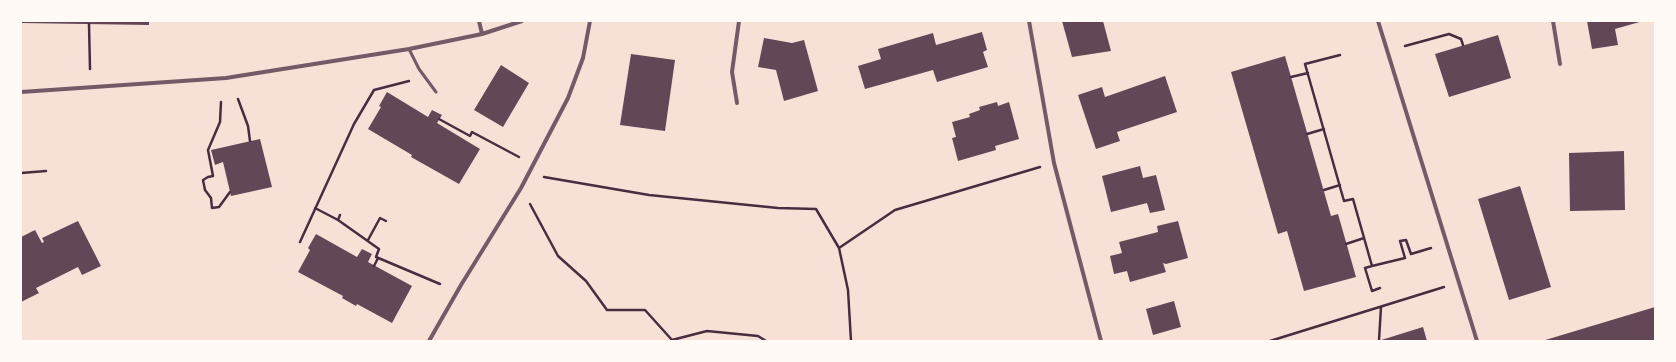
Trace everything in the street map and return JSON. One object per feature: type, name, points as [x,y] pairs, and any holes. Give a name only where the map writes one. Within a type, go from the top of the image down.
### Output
[{"type":"street","points":[[479,21],[482,34]]},
{"type":"street","points":[[21,92],[226,78],[408,49],[482,34],[522,21]]},
{"type":"street","points":[[429,341],[461,285],[521,188],[568,98],[583,58],[590,21]]},
{"type":"street","points":[[737,103],[732,72],[739,21]]},
{"type":"street","points":[[1029,21],[1038,80],[1054,163],[1101,341]]},
{"type":"street","points":[[1378,21],[1477,341]]},
{"type":"street","points":[[1553,21],[1560,64]]},
{"type":"lane","points":[[408,49],[436,92]]},
{"type":"path","points":[[89,24],[90,70]]},
{"type":"path","points":[[1405,46],[1449,34],[1461,39],[1463,46]]},
{"type":"path","points":[[1340,55],[1306,64],[1344,201],[1353,199],[1372,266]]},
{"type":"path","points":[[1291,78],[1308,73]]},
{"type":"path","points":[[300,242],[354,124],[374,90],[425,77]]},
{"type":"path","points":[[238,99],[248,126],[250,141]]},
{"type":"path","points":[[221,102],[220,122],[208,150],[213,176],[203,180],[206,190],[211,198],[212,208],[219,207],[230,192]]},
{"type":"path","points":[[439,119],[470,136],[472,132],[518,157]]},
{"type":"path","points":[[1307,134],[1324,129]]},
{"type":"path","points":[[840,248],[895,210],[1054,163]]},
{"type":"path","points":[[21,173],[46,171]]},
{"type":"path","points":[[528,174],[649,195],[778,208],[816,209],[840,248],[848,290],[851,341]]},
{"type":"path","points":[[1324,190],[1340,185]]},
{"type":"path","points":[[521,188],[558,256],[586,281],[607,310],[645,310],[672,340],[706,331],[758,336],[766,341]]},
{"type":"path","points":[[315,208],[338,220],[379,249],[376,257],[378,258],[374,266]]},
{"type":"path","points":[[338,220],[340,215]]},
{"type":"path","points":[[368,240],[380,218],[386,221]]},
{"type":"path","points":[[1346,244],[1364,238]]},
{"type":"path","points":[[1380,288],[1372,291],[1365,268],[1405,258],[1400,241],[1406,240],[1411,254],[1433,248]]},
{"type":"path","points":[[378,258],[440,284]]},
{"type":"path","points":[[1270,341],[1459,282]]},
{"type":"path","points":[[1379,340],[1381,307]]},
{"type":"building","points":[[21,21],[149,21],[149,25],[21,23]]},
{"type":"building","points":[[1062,21],[1103,21],[1111,51],[1072,57]]},
{"type":"building","points":[[1587,21],[1643,21],[1615,29],[1618,45],[1592,49]]},
{"type":"building","points":[[982,32],[987,50],[983,52],[988,67],[937,82],[933,70],[865,89],[858,66],[881,59],[878,49],[933,33],[936,45]]},
{"type":"building","points":[[1498,35],[1511,78],[1449,97],[1435,54]]},
{"type":"building","points":[[764,38],[792,43],[804,40],[818,91],[784,101],[776,70],[758,67]]},
{"type":"building","points":[[631,54],[675,60],[665,131],[620,125]]},
{"type":"building","points":[[1285,56],[1331,216],[1338,214],[1356,277],[1304,291],[1287,231],[1278,234],[1231,72]]},
{"type":"building","points":[[501,65],[529,83],[503,127],[474,110]]},
{"type":"building","points":[[1165,76],[1177,112],[1117,132],[1120,141],[1096,149],[1078,95],[1102,87],[1105,97]]},
{"type":"building","points":[[387,92],[428,117],[432,110],[442,115],[437,123],[480,149],[459,184],[411,157],[412,155],[368,129],[381,107],[379,106]]},
{"type":"building","points":[[997,102],[998,106],[1009,102],[1019,139],[995,146],[996,150],[958,161],[952,138],[956,137],[952,122],[970,117],[969,114],[980,110],[979,107]]},
{"type":"building","points":[[260,139],[272,187],[231,196],[223,162],[215,165],[211,150]]},
{"type":"building","points":[[1624,151],[1625,210],[1570,211],[1569,153]]},
{"type":"building","points":[[1140,166],[1143,178],[1156,175],[1165,210],[1150,213],[1147,203],[1111,212],[1102,176]]},
{"type":"building","points":[[1520,186],[1551,287],[1509,300],[1478,199]]},
{"type":"building","points":[[78,221],[101,266],[82,275],[78,267],[36,288],[39,293],[21,302],[21,237],[35,230],[42,243],[44,242],[42,238]]},
{"type":"building","points":[[1178,221],[1188,258],[1166,264],[1163,263],[1166,272],[1130,282],[1127,271],[1114,274],[1110,256],[1122,253],[1119,242],[1158,232],[1157,226]]},
{"type":"building","points":[[316,234],[357,257],[362,249],[372,254],[368,262],[412,286],[392,323],[357,304],[356,306],[342,298],[343,296],[298,272],[310,250],[308,248]]},
{"type":"building","points":[[1174,301],[1181,327],[1153,335],[1146,309]]},
{"type":"building","points":[[1655,307],[1655,341],[1542,341]]},
{"type":"building","points":[[1423,327],[1427,341],[1378,341]]}]
